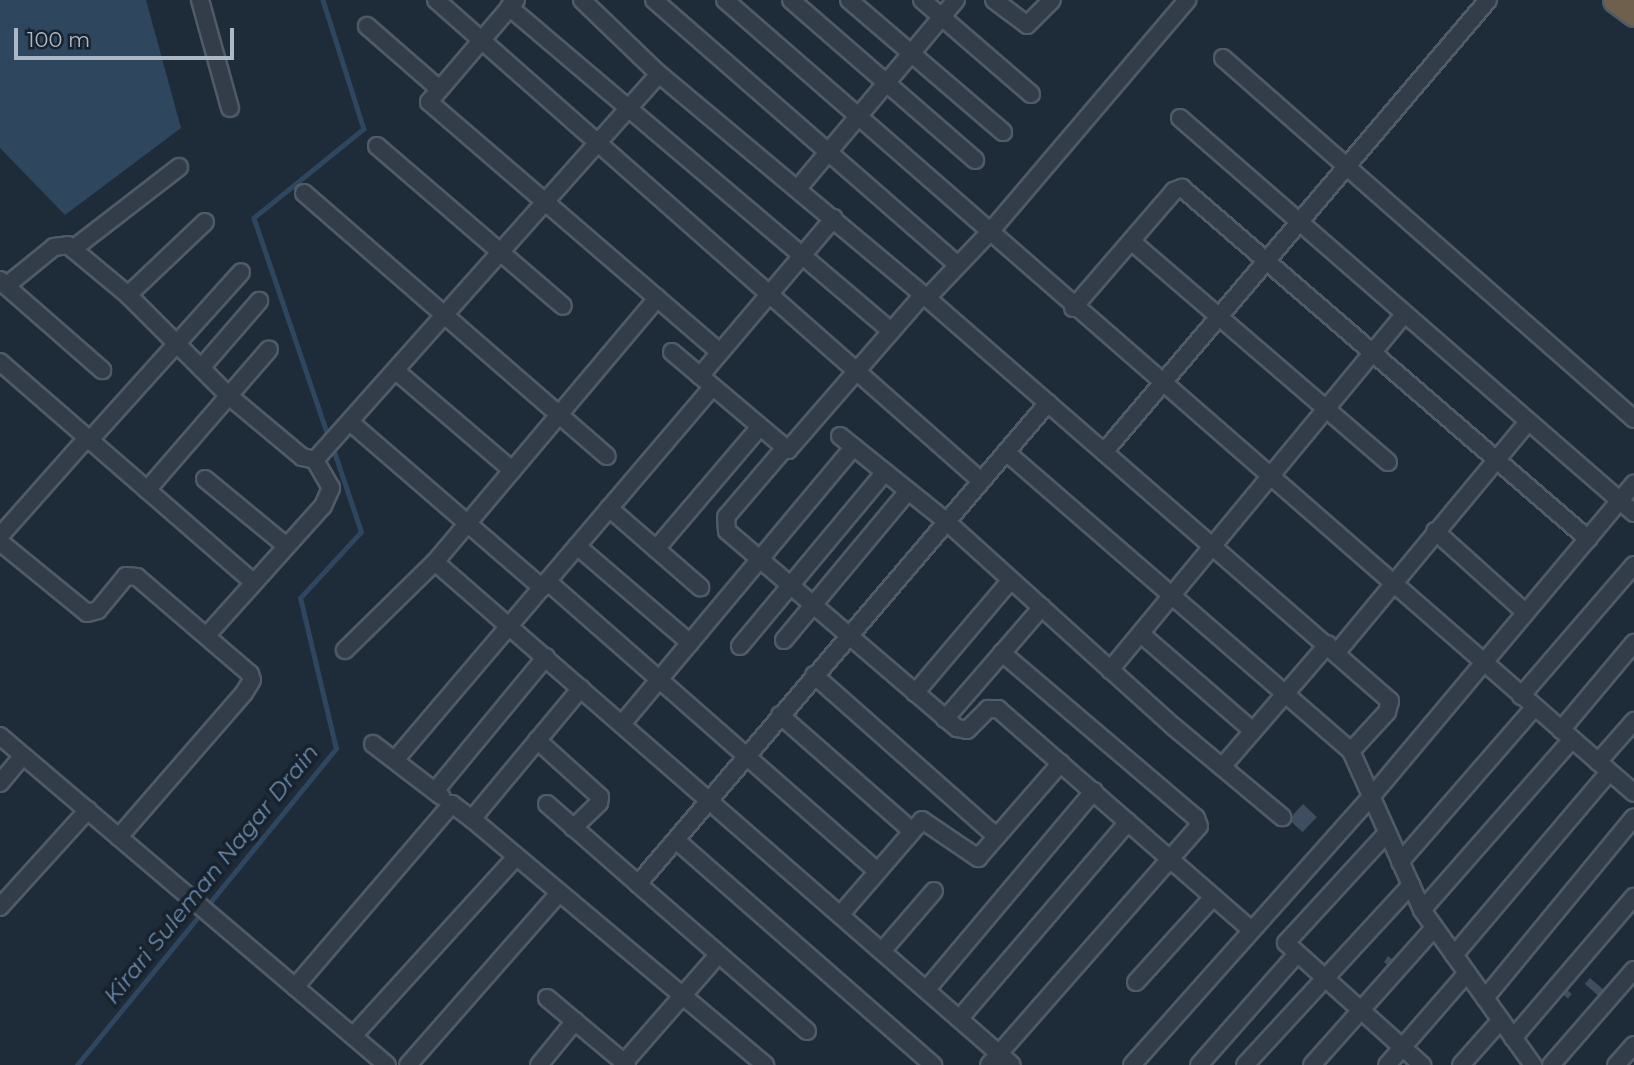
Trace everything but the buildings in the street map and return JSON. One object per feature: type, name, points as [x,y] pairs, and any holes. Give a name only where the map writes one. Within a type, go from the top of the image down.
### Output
[{"type":"highway","points":[[1615,0],[1634,14]]},
{"type":"street","points":[[200,0],[230,108]]},
{"type":"street","points":[[436,0],[981,481]]},
{"type":"street","points":[[582,0],[659,74],[799,187],[1332,648],[1391,706],[1351,751]]},
{"type":"street","points":[[654,0],[958,265]]},
{"type":"street","points":[[725,0],[859,115],[1161,385],[1634,793]]},
{"type":"street","points":[[790,0],[975,160]]},
{"type":"street","points":[[849,0],[1003,132]]},
{"type":"street","points":[[922,0],[1031,94]]},
{"type":"street","points":[[799,187],[956,0]]},
{"type":"street","points":[[995,0],[1027,25],[1052,0]]},
{"type":"street","points":[[1186,0],[989,233],[891,331],[792,447],[784,449],[723,524],[963,732],[988,709],[998,709],[1251,930]]},
{"type":"street","points":[[1104,452],[1488,0]]},
{"type":"street","points":[[719,351],[429,102],[438,88],[513,4],[626,108],[891,331]]},
{"type":"street","points":[[367,26],[438,88]]},
{"type":"street","points":[[1223,58],[1634,419]]},
{"type":"street","points":[[102,370],[3,283],[54,247],[74,249],[128,295],[229,396],[302,457],[319,457],[596,141],[659,74]]},
{"type":"street","points":[[1180,118],[1527,423],[1634,513]]},
{"type":"street","points":[[377,146],[563,306]]},
{"type":"street","points":[[74,249],[179,167]]},
{"type":"street","points":[[1073,308],[1174,191],[1182,188],[1588,539]]},
{"type":"street","points":[[304,193],[607,456]]},
{"type":"street","points":[[395,760],[609,508],[706,381],[719,351],[834,218]]},
{"type":"street","points":[[128,295],[205,222]]},
{"type":"street","points":[[1131,241],[1388,463]]},
{"type":"street","points":[[0,536],[178,344],[240,272]]},
{"type":"street","points":[[345,650],[435,562],[657,298]]},
{"type":"street","points":[[201,368],[259,301]]},
{"type":"street","points":[[1110,670],[1213,546],[1266,476],[1404,314]]},
{"type":"street","points":[[147,491],[269,349]]},
{"type":"street","points":[[672,352],[784,449]]},
{"type":"street","points":[[0,362],[253,582]]},
{"type":"street","points":[[396,371],[512,470]]},
{"type":"street","points":[[638,884],[708,798],[1048,403]]},
{"type":"street","points":[[1222,767],[1285,694],[1332,648],[1390,584],[1527,423]]},
{"type":"street","points":[[346,427],[660,678],[877,871]]},
{"type":"street","points":[[656,549],[759,428]]},
{"type":"street","points":[[840,436],[947,522],[1110,670],[1282,817]]},
{"type":"street","points":[[622,724],[854,447]]},
{"type":"street","points":[[1006,452],[1351,751],[1422,910],[1531,1064]]},
{"type":"street","points":[[208,634],[329,495],[329,479],[319,457]]},
{"type":"street","points":[[740,646],[885,472]]},
{"type":"street","points":[[205,478],[285,545]]},
{"type":"street","points":[[1132,1065],[1371,797],[1634,484]]},
{"type":"street","points":[[784,640],[908,491]]},
{"type":"street","points":[[609,508],[700,587]]},
{"type":"street","points":[[1435,531],[1525,613]]},
{"type":"street","points":[[0,542],[82,611],[97,610],[131,575],[208,634],[245,667],[252,680],[119,837]]},
{"type":"street","points":[[577,546],[690,643]]},
{"type":"street","points":[[435,562],[960,1018],[994,1059],[1012,1065]]},
{"type":"street","points":[[1521,696],[1634,565]]},
{"type":"street","points":[[915,693],[1011,580]]},
{"type":"street","points":[[945,719],[1042,607]]},
{"type":"street","points":[[1141,634],[1253,731]]},
{"type":"street","points":[[1422,910],[1566,735],[1634,643]]},
{"type":"street","points":[[994,1059],[1199,826],[1196,818],[1002,653]]},
{"type":"street","points":[[435,791],[546,657]]},
{"type":"street","points":[[814,675],[997,837]]},
{"type":"street","points":[[472,819],[581,688]]},
{"type":"street","points":[[1400,862],[1534,708]]},
{"type":"street","points":[[780,715],[911,830]]},
{"type":"street","points":[[1454,955],[1603,767],[1634,721]]},
{"type":"street","points":[[0,736],[387,1065]]},
{"type":"street","points":[[537,740],[600,797],[599,803],[573,828]]},
{"type":"street","points":[[373,744],[472,819],[765,1065]]},
{"type":"street","points":[[0,783],[23,756]]},
{"type":"street","points":[[841,914],[911,830],[926,821],[974,858],[997,837],[1061,763]]},
{"type":"street","points":[[927,989],[1094,791]]},
{"type":"street","points":[[295,987],[452,804]]},
{"type":"street","points":[[547,804],[717,956],[807,1031]]},
{"type":"street","points":[[0,907],[88,810]]},
{"type":"street","points":[[1485,998],[1634,817]]},
{"type":"street","points":[[960,1018],[1128,822]]},
{"type":"street","points":[[1387,833],[1286,943],[1422,1065]]},
{"type":"street","points":[[676,839],[933,1065]]},
{"type":"street","points":[[353,1036],[516,857]]},
{"type":"street","points":[[1245,1065],[1323,977],[1411,885]]},
{"type":"street","points":[[883,950],[934,891]]},
{"type":"street","points":[[408,1065],[559,893]]},
{"type":"street","points":[[1136,982],[1213,897]]},
{"type":"street","points":[[1513,1038],[1634,897]]},
{"type":"street","points":[[1312,1065],[1434,928]]},
{"type":"street","points":[[1199,1065],[1297,954]]},
{"type":"street","points":[[547,998],[624,1064],[717,956]]},
{"type":"street","points":[[1551,1065],[1634,970]]},
{"type":"street","points":[[1387,1065],[1467,973]]},
{"type":"street","points":[[1461,1065],[1501,1020]]},
{"type":"street","points":[[539,1065],[575,1021]]},
{"type":"street","points":[[1616,1065],[1634,1045]]},
{"type":"water","points":[[0,0],[146,0],[181,128],[65,215],[0,148]]},
{"type":"waterway","name":"Kirari Suleman Nagar Drain","points":[[323,0],[364,129],[254,218],[329,438]]},
{"type":"waterway","name":"Kirari Suleman Nagar Drain","points":[[77,1065],[336,749],[300,598],[361,532],[332,446]]}]
